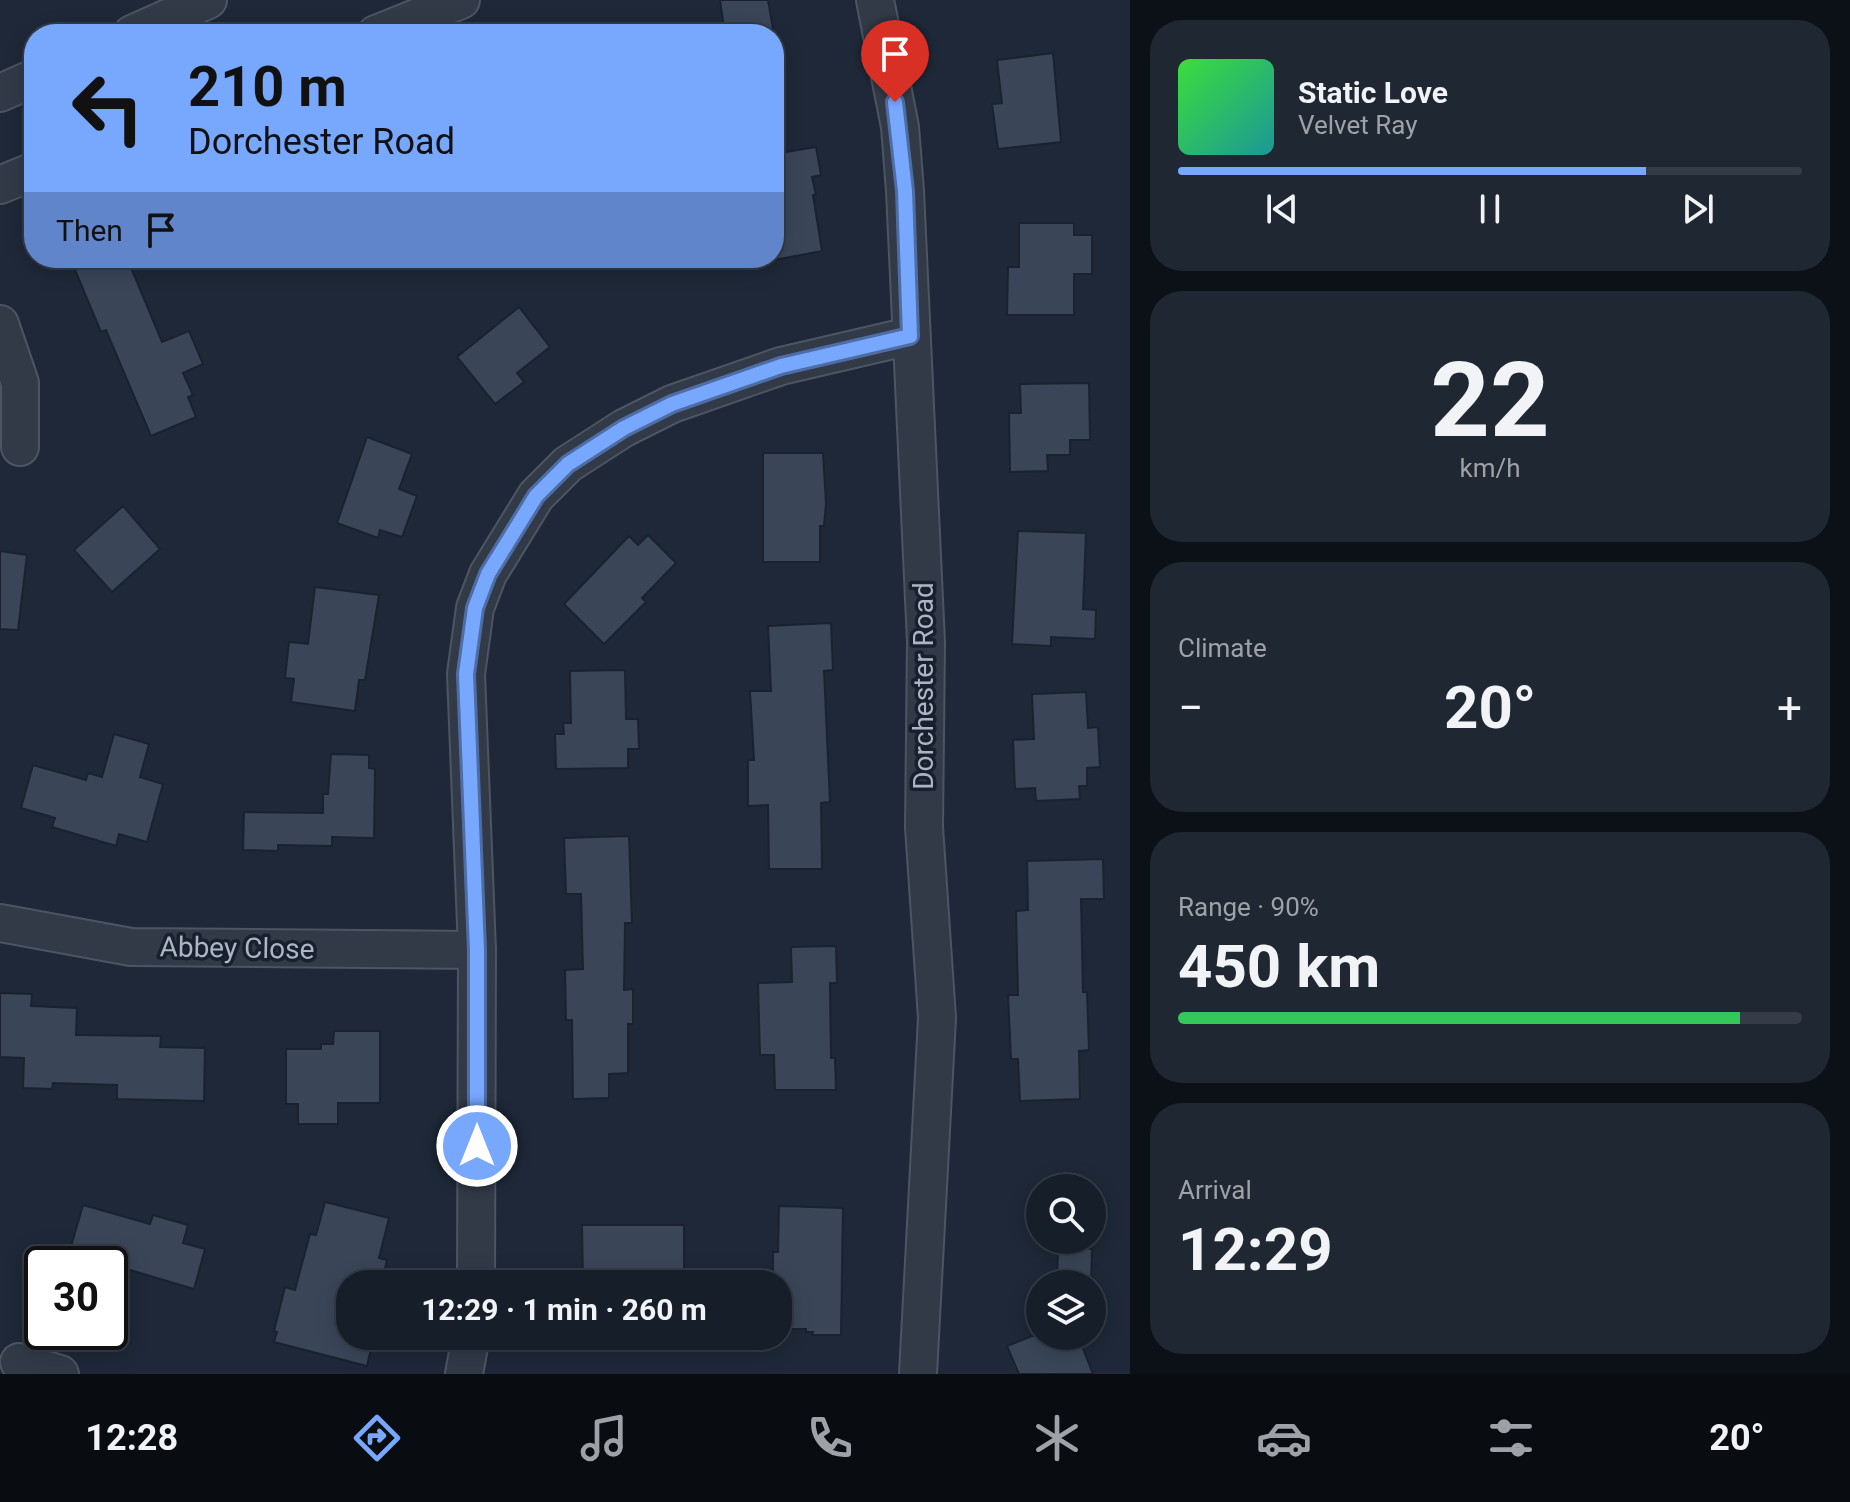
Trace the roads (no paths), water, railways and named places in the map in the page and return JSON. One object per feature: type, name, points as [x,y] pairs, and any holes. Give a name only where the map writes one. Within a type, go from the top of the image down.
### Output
[{"type":"street","points":[[154,24],[208,0]]},
{"type":"street","points":[[401,24],[461,0]]},
{"type":"street","name":"Dorchester Road","points":[[875,0],[900,127],[926,642],[924,827],[937,1018],[918,1374]]},
{"type":"street","points":[[0,93],[24,82]]},
{"type":"street","points":[[0,185],[24,175]]},
{"type":"street","points":[[0,324],[20,383],[20,447]]},
{"type":"street","points":[[476,1270],[477,950],[466,674],[475,608],[488,574],[536,496],[568,464],[624,428],[672,404],[781,366],[910,336]]},
{"type":"street","name":"Abbey Close","points":[[0,923],[131,947],[477,950]]},
{"type":"street","points":[[464,1374],[468,1350]]},
{"type":"street","points":[[19,1362],[60,1374]]}]
